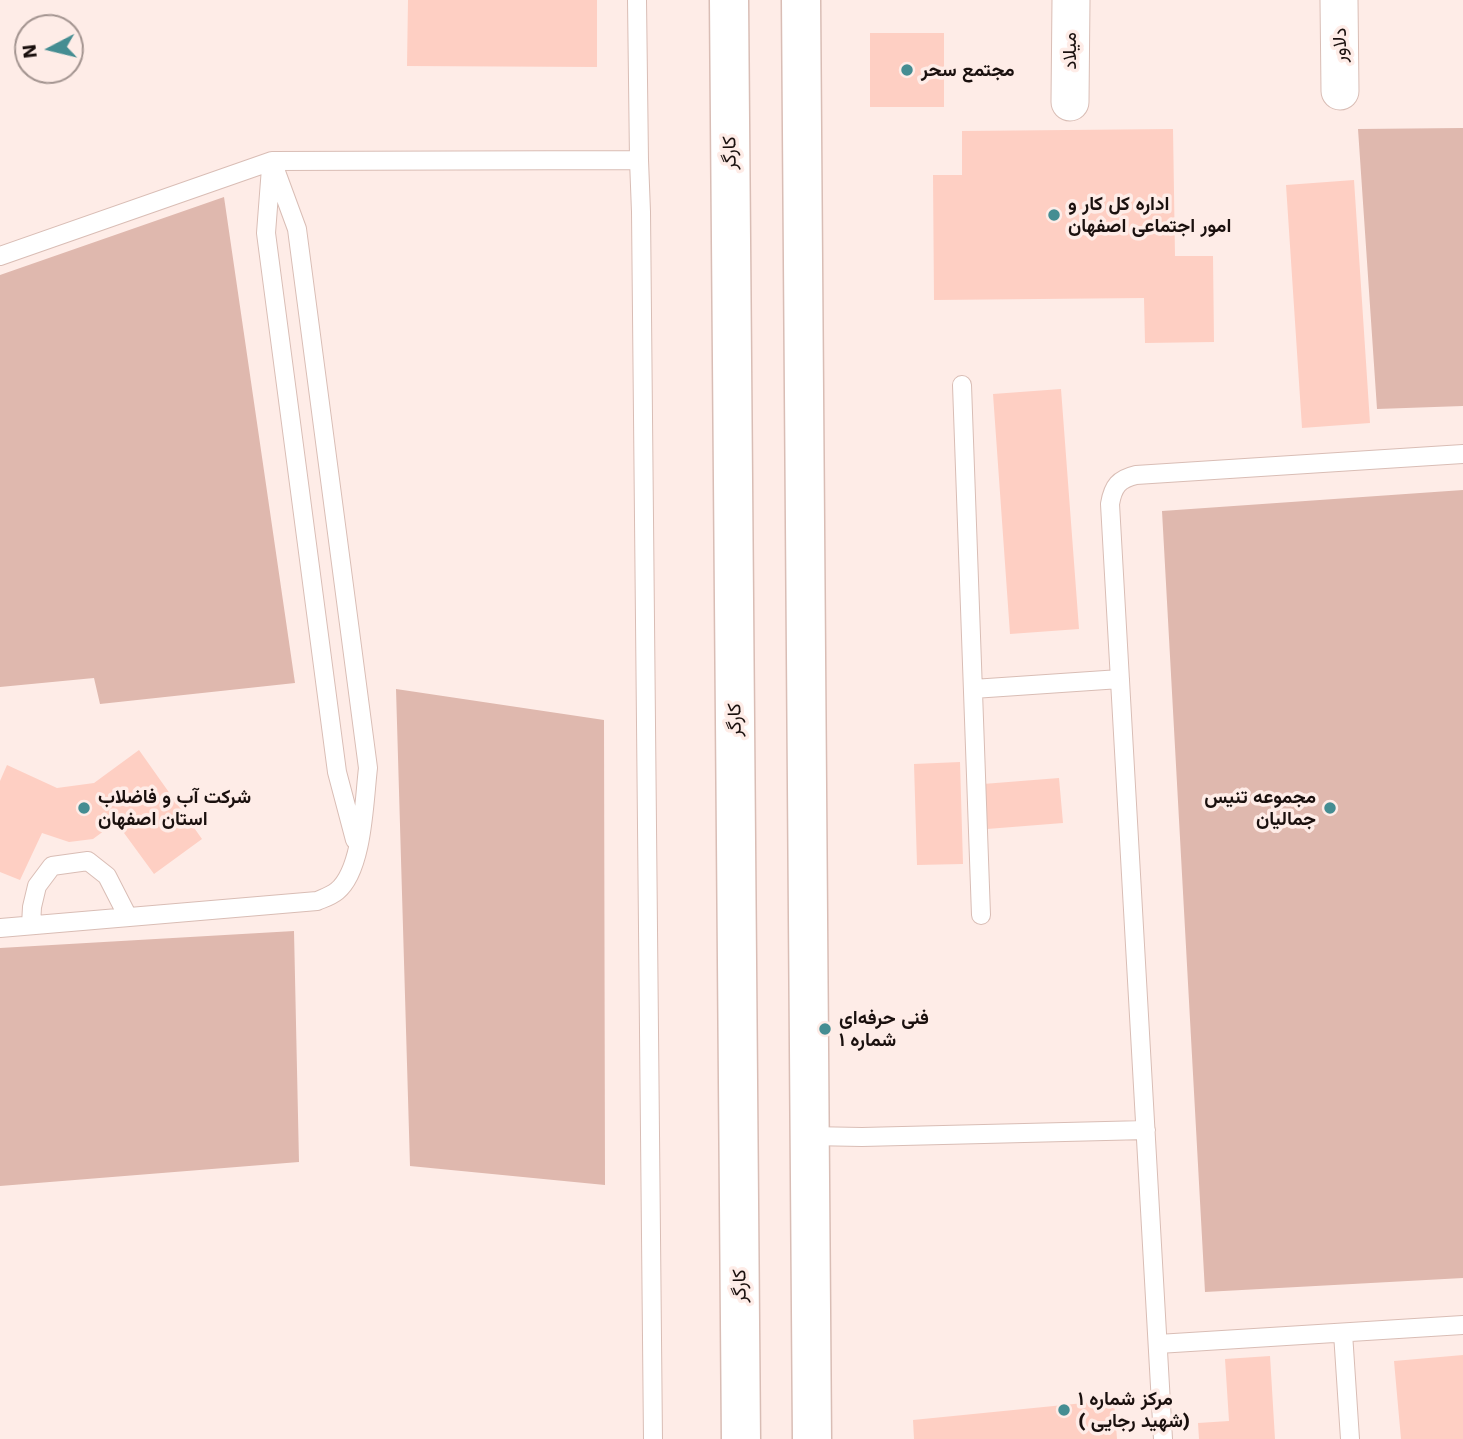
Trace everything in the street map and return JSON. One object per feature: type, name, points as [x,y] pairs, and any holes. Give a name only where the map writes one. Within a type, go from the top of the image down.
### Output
[{"type":"main road","name":"کارگر","points":[[729,0],[741,1439]]},
{"type":"main road","points":[[801,0],[812,1439]]},
{"type":"street","name":"میلاد","points":[[1070,102],[1071,0]]},
{"type":"street","name":"دلاور","points":[[1339,0],[1340,91]]},
{"type":"lane","points":[[637,0],[642,212],[653,1439]]},
{"type":"lane","points":[[0,256],[272,162],[639,160]]},
{"type":"lane","points":[[0,928],[317,901],[338,890],[347,880],[353,866],[358,850],[368,768],[297,229],[272,162]]},
{"type":"lane","points":[[272,162],[266,233],[337,772],[358,850]]},
{"type":"lane","points":[[962,385],[981,915]]},
{"type":"lane","points":[[1163,1439],[1110,504],[1112,493],[1117,484],[1125,478],[1136,475],[1463,454]]},
{"type":"lane","points":[[973,689],[1120,679]]},
{"type":"lane","points":[[31,925],[37,886],[52,866],[88,861],[107,876],[128,917]]},
{"type":"lane","points":[[809,1136],[1146,1130]]},
{"type":"lane","points":[[1158,1344],[1463,1325]]},
{"type":"lane","points":[[1343,1333],[1350,1439]]},
{"type":"shaded area","points":[[1463,128],[1463,406],[1377,409],[1358,129]]},
{"type":"shaded area","points":[[224,197],[295,683],[100,704],[94,678],[0,687],[0,275]]},
{"type":"shaded area","points":[[1463,490],[1463,1278],[1205,1292],[1162,511]]},
{"type":"shaded area","points":[[396,689],[604,720],[605,1185],[410,1166]]},
{"type":"shaded area","points":[[294,931],[299,1162],[0,1186],[0,948]]},
{"type":"building","points":[[408,0],[597,0],[597,67],[407,66]]},
{"type":"building","name":"مجتمع سحر","points":[[870,33],[944,33],[944,107],[870,107]]},
{"type":"building","name":"اداره کل کار و امور اجتماعی اصفهان","points":[[1173,129],[1175,256],[1213,256],[1214,342],[1145,343],[1144,298],[934,300],[933,175],[962,175],[962,131]]},
{"type":"building","points":[[1354,180],[1370,423],[1302,428],[1286,185]]},
{"type":"building","points":[[1061,389],[1079,629],[1010,634],[993,394]]},
{"type":"building","points":[[139,750],[202,839],[154,874],[116,822],[93,839],[69,842],[42,833],[20,880],[0,872],[0,781],[7,765],[57,788],[94,783]]},
{"type":"building","points":[[960,762],[963,864],[917,865],[914,764]]},
{"type":"building","points":[[1059,778],[1063,823],[987,829],[983,784]]},
{"type":"building","points":[[1463,1355],[1463,1439],[1401,1439],[1394,1361]]},
{"type":"building","points":[[1270,1356],[1275,1439],[1199,1439],[1198,1423],[1229,1421],[1225,1359]]},
{"type":"building","name":"مرکز شماره ۱ ( شهید رجایی)","points":[[1114,1400],[1117,1439],[914,1439],[913,1420]]},
{"type":"place","name":"مجتمع سحر","points":[[907,70]]},
{"type":"place","name":"اداره کل کار و امور اجتماعی اصفهان","points":[[1054,215]]},
{"type":"place","name":"شرکت آب و فاضلاب استان اصفهان","points":[[84,808]]},
{"type":"place","name":"مجموعه تنیس جمالیان","points":[[1330,808]]},
{"type":"place","name":"فنی حرفه‌ای شماره ۱","points":[[825,1029]]},
{"type":"place","name":"مرکز شماره ۱ ( شهید رجایی)","points":[[1064,1410]]}]
